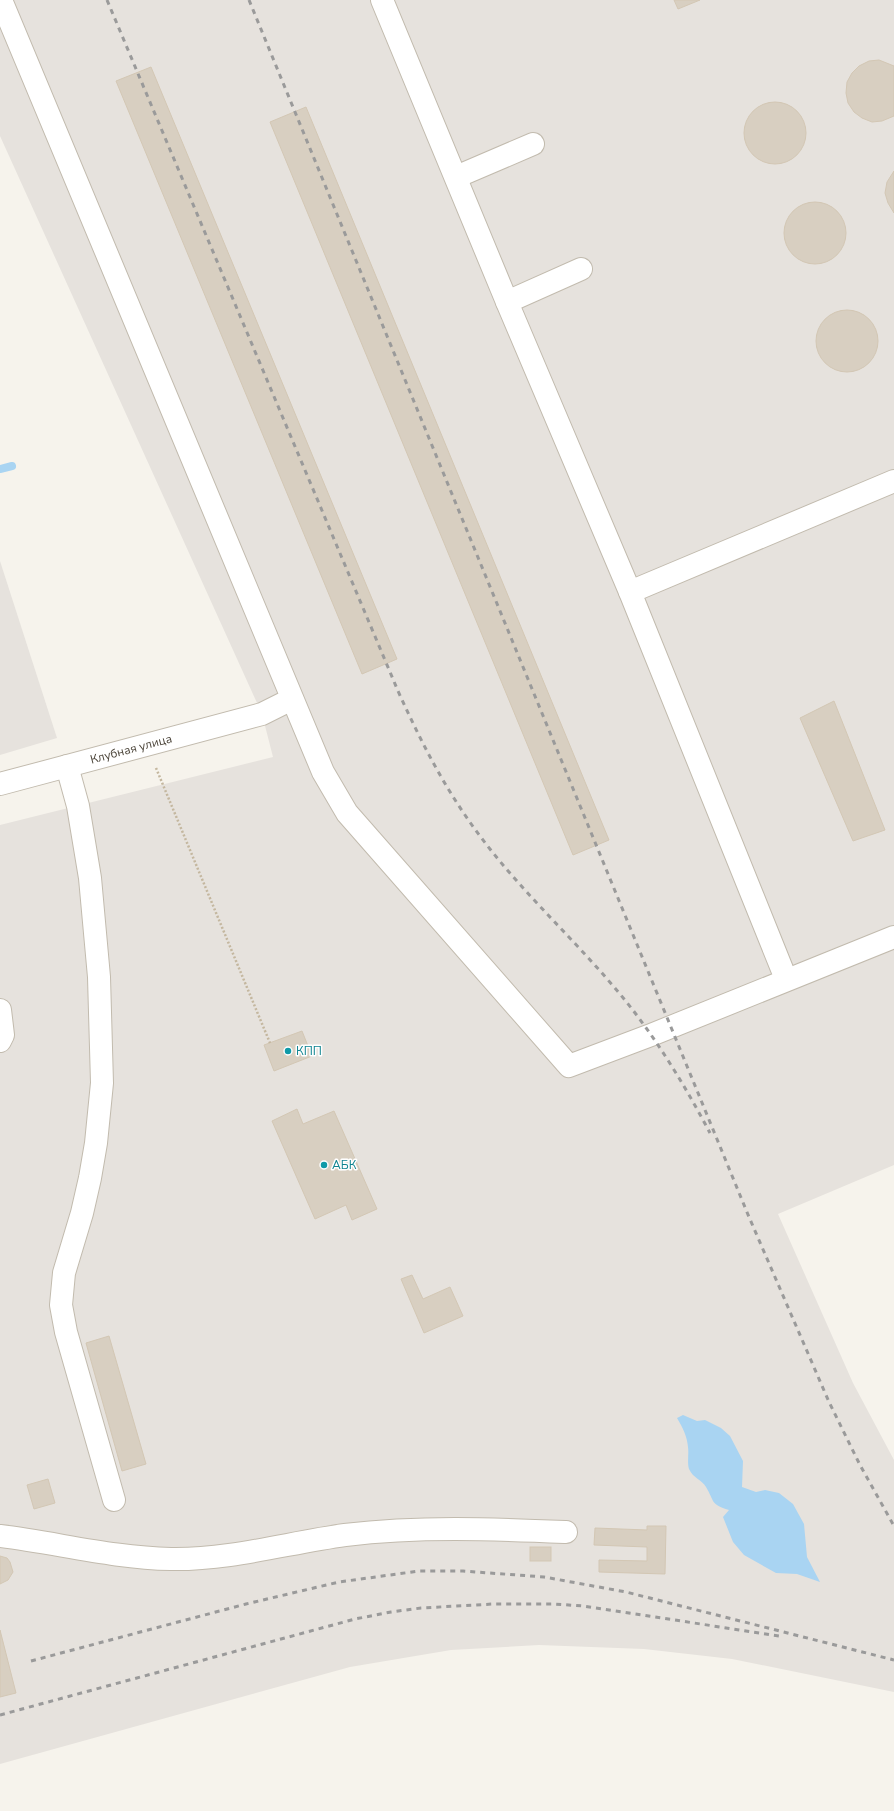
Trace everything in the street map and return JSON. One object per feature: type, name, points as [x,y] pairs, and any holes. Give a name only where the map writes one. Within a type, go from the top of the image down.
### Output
[{"type":"street","points":[[1,0],[323,772],[348,813],[569,1066],[651,1035],[786,979],[894,937]]},
{"type":"street","points":[[382,0],[507,302],[630,592],[786,979]]},
{"type":"street","points":[[456,177],[533,144]]},
{"type":"street","points":[[507,302],[581,269]]},
{"type":"street","points":[[630,592],[894,482]]},
{"type":"street","name":"Клубная улица","points":[[0,784],[262,714],[292,699]]},
{"type":"street","points":[[67,766],[78,806],[90,885],[99,977],[102,1083],[96,1143],[82,1213],[64,1273],[61,1305],[66,1332],[114,1500]]},
{"type":"street","points":[[0,1010],[3,1035],[0,1041]]},
{"type":"street","points":[[0,1536],[141,1558],[172,1559],[248,1553],[344,1536],[391,1530],[444,1528],[566,1532]]},
{"type":"path","points":[[146,745],[270,1043]]},
{"type":"shaded area","points":[[0,0],[894,0],[894,1165],[778,1214],[853,1383],[894,1460],[894,1692],[732,1659],[644,1649],[539,1645],[451,1650],[350,1667],[0,1764],[0,825],[273,757],[262,714],[0,136]]},
{"type":"shaded area","points":[[0,561],[57,738],[0,755]]},
{"type":"water","points":[[683,1415],[697,1421],[705,1420],[721,1428],[730,1436],[743,1461],[742,1487],[756,1492],[765,1490],[779,1493],[793,1504],[804,1524],[807,1557],[820,1582],[797,1574],[776,1573],[744,1555],[733,1542],[723,1517],[729,1510],[714,1502],[704,1485],[689,1469],[687,1439],[677,1418]]},
{"type":"building","points":[[674,0],[700,0],[678,9]]},
{"type":"building","points":[[879,60],[894,66],[894,116],[882,121],[872,122],[862,118],[854,112],[848,103],[846,93],[847,82],[852,73],[859,66],[869,61]]},
{"type":"building","points":[[151,67],[397,659],[362,674],[116,81]]},
{"type":"building","points":[[775,102],[787,105],[797,111],[803,121],[806,133],[803,145],[797,155],[787,161],[775,164],[763,161],[753,155],[747,145],[744,133],[747,121],[753,111],[763,105]]},
{"type":"building","points":[[306,107],[609,840],[573,855],[270,122]]},
{"type":"building","points":[[894,171],[894,213],[888,203],[885,193],[887,182]]},
{"type":"building","points":[[815,202],[827,205],[837,211],[843,221],[846,233],[843,245],[837,255],[827,261],[815,264],[803,261],[793,255],[787,245],[784,233],[787,221],[793,211],[803,205]]},
{"type":"building","points":[[847,310],[859,313],[869,319],[875,329],[878,341],[875,353],[869,363],[859,369],[847,372],[835,369],[825,363],[819,353],[816,341],[819,329],[825,319],[835,313]]},
{"type":"building","points":[[834,701],[885,830],[853,841],[800,718]]},
{"type":"building","name":"КПП","points":[[302,1031],[312,1056],[274,1071],[264,1045]]},
{"type":"building","name":"АБК","points":[[297,1109],[303,1124],[334,1111],[377,1209],[352,1220],[346,1205],[315,1219],[272,1121]]},
{"type":"building","points":[[412,1275],[423,1299],[450,1287],[463,1316],[424,1333],[401,1279]]},
{"type":"building","points":[[109,1336],[146,1464],[122,1471],[86,1343]]},
{"type":"building","points":[[48,1479],[55,1503],[34,1509],[27,1485]]},
{"type":"building","points":[[647,1526],[666,1526],[665,1574],[599,1572],[599,1560],[647,1561],[647,1547],[594,1545],[595,1528],[647,1530]]},
{"type":"building","points":[[530,1547],[551,1547],[551,1561],[530,1561]]},
{"type":"building","points":[[0,1556],[7,1558],[13,1572],[8,1580],[0,1584]]},
{"type":"building","points":[[0,1630],[16,1693],[0,1697]]},
{"type":"waterway","points":[[0,469],[12,466]]},
{"type":"railway","points":[[107,0],[398,691],[425,747],[456,802],[495,856],[597,968],[641,1021],[678,1076],[710,1133]]},
{"type":"railway","points":[[249,0],[749,1217],[829,1402],[860,1465],[894,1526]]},
{"type":"railway","points":[[31,1661],[246,1604],[339,1582],[419,1571],[463,1571],[544,1577],[626,1592],[894,1660]]},
{"type":"railway","points":[[0,1715],[355,1619],[421,1608],[493,1604],[554,1604],[583,1606],[779,1636]]},
{"type":"place","name":"КПП","points":[[288,1051]]},
{"type":"place","name":"АБК","points":[[324,1165]]}]
